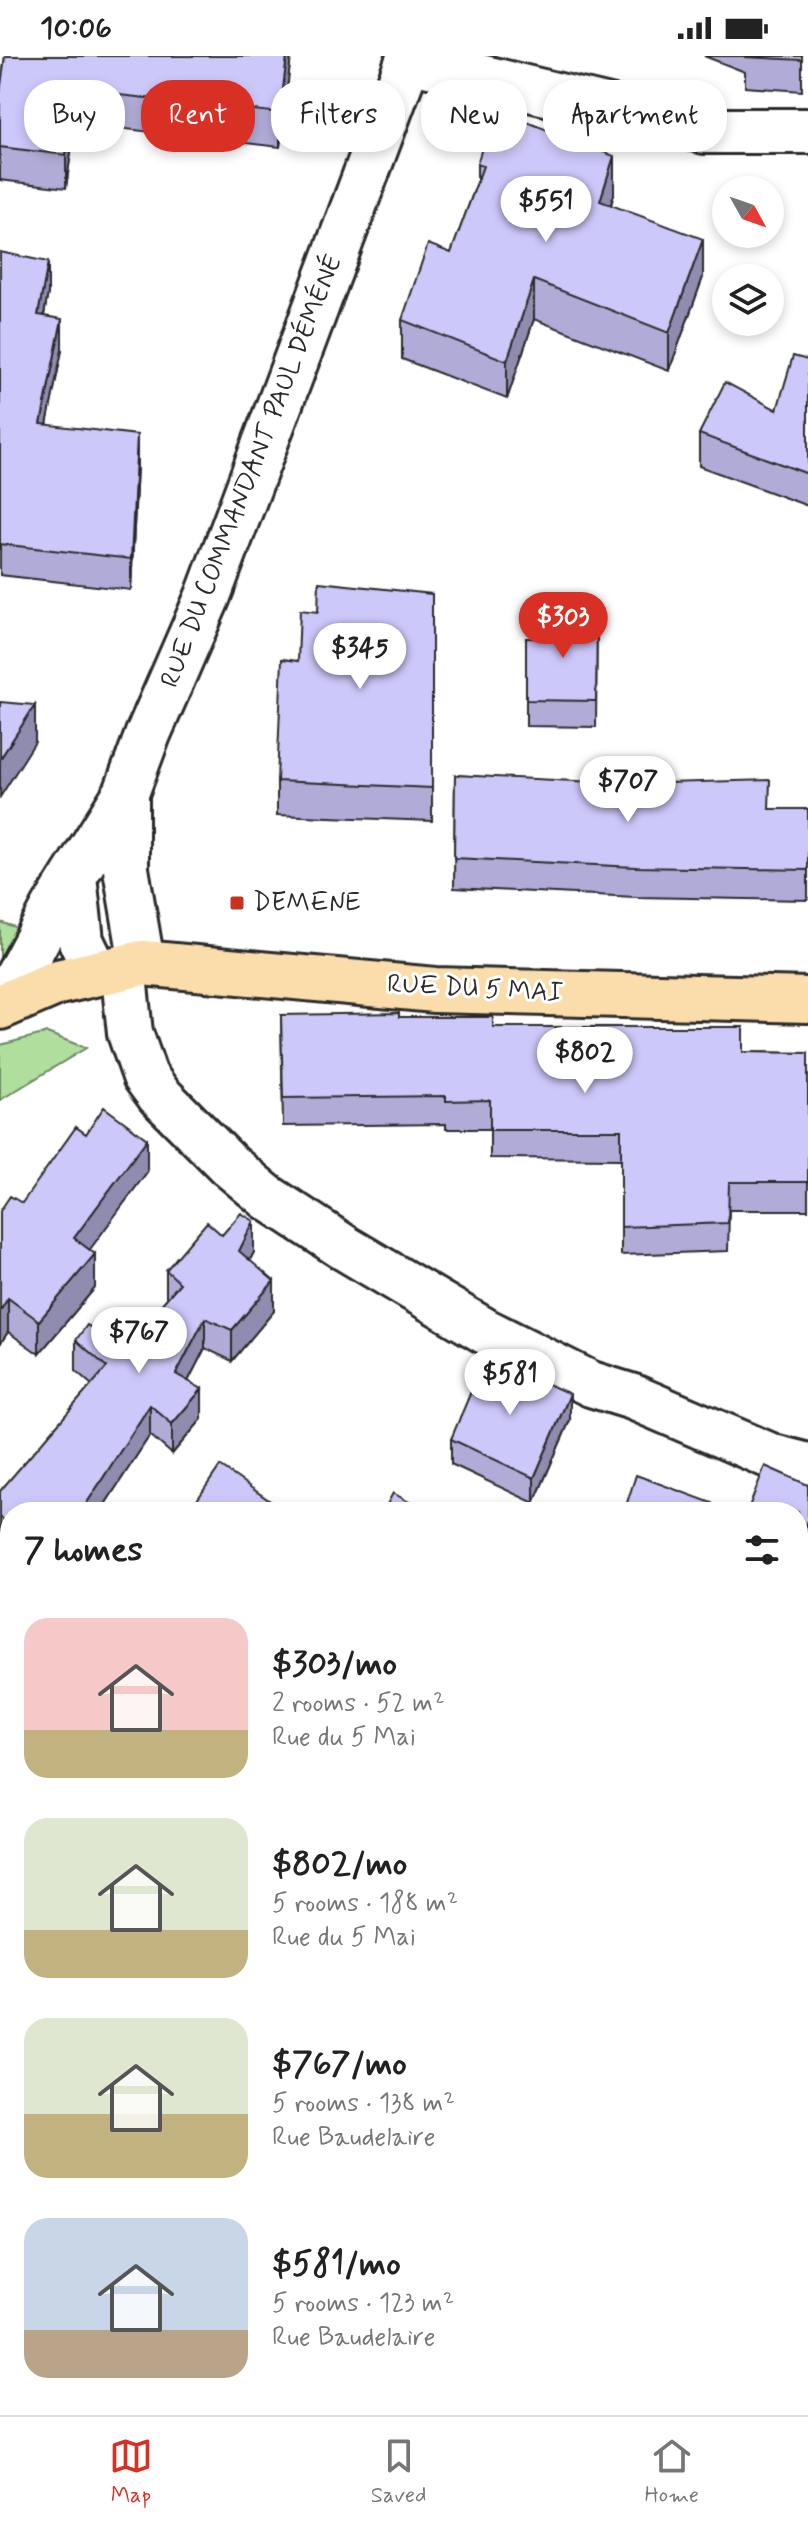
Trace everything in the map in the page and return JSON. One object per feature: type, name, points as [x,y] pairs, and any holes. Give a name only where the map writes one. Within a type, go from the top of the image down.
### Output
[{"type":"main road","name":"RUE DU 5 MAI","points":[[120,967],[435,990],[808,1000]]},
{"type":"main road","name":"RUE DU COMMANDANT PAUL DÉMÉNÉ","points":[[1,1006],[58,982],[120,967]]},
{"type":"street","points":[[409,58],[705,131],[808,131]]},
{"type":"street","name":"RUE DU COMMANDANT PAUL DÉMÉNÉ","points":[[1,1006],[74,876],[126,793],[208,596],[409,58]]},
{"type":"street","points":[[126,793],[126,869],[120,967],[130,1033],[145,1076],[189,1125],[267,1197],[345,1248],[485,1331],[591,1384],[633,1397],[773,1457],[808,1466]]},
{"type":"street","points":[[74,876],[81,941],[120,967]]},
{"type":"green space","points":[[0,922],[21,929],[0,960]]},
{"type":"green space","points":[[47,1033],[86,1048],[0,1100],[0,1045]]},
{"type":"building","points":[[5,56],[287,56],[284,80],[271,80],[271,112],[255,110],[255,80],[141,80],[141,97],[125,96],[125,80],[24,80],[24,150],[0,147],[0,93]]},
{"type":"building","points":[[802,56],[802,60],[745,57]]},
{"type":"building","points":[[527,122],[543,128],[543,152],[604,152],[614,156],[600,201],[703,239],[669,333],[534,280],[507,361],[402,320],[428,244],[451,253],[483,166],[477,164],[481,152],[527,152]]},
{"type":"building","points":[[0,252],[48,262],[38,315],[62,319],[41,424],[137,435],[131,559],[0,544]]},
{"type":"building","points":[[793,356],[808,360],[808,474],[699,434],[725,382],[777,410]]},
{"type":"building","points":[[319,582],[432,594],[432,788],[277,781],[282,659],[298,661],[300,610],[318,612]]},
{"type":"building","points":[[545,614],[597,614],[596,701],[526,700],[526,638],[544,638]]},
{"type":"building","points":[[0,702],[35,705],[0,759]]},
{"type":"building","points":[[455,775],[595,782],[595,785],[770,780],[769,809],[808,809],[808,870],[636,867],[454,858]]},
{"type":"building","points":[[399,1013],[399,1017],[493,1017],[493,1027],[743,1027],[743,1052],[808,1053],[808,1182],[729,1182],[728,1223],[621,1227],[621,1130],[490,1130],[490,1100],[446,1101],[446,1096],[283,1098],[281,1015]]},
{"type":"building","points":[[104,1107],[147,1139],[74,1238],[95,1254],[39,1321],[8,1298],[0,1311],[0,1211],[10,1196],[22,1203],[76,1127],[86,1134]]},
{"type":"building","points":[[241,1213],[254,1221],[239,1251],[274,1281],[232,1330],[205,1318],[176,1374],[202,1389],[172,1424],[150,1405],[87,1502],[0,1502],[0,1491],[107,1367],[76,1340],[87,1325],[125,1346],[180,1283],[166,1270],[207,1222],[222,1235]]},
{"type":"building","points":[[486,1356],[570,1394],[534,1478],[451,1439]]},
{"type":"building","points":[[220,1466],[272,1502],[196,1502]]},
{"type":"building","points":[[765,1466],[808,1485],[808,1502],[751,1502]]},
{"type":"building","points":[[636,1475],[709,1502],[627,1502]]},
{"type":"building","points":[[393,1493],[409,1502],[388,1502]]},
{"type":"place","name":"DEMENE","points":[[237,903]]}]
